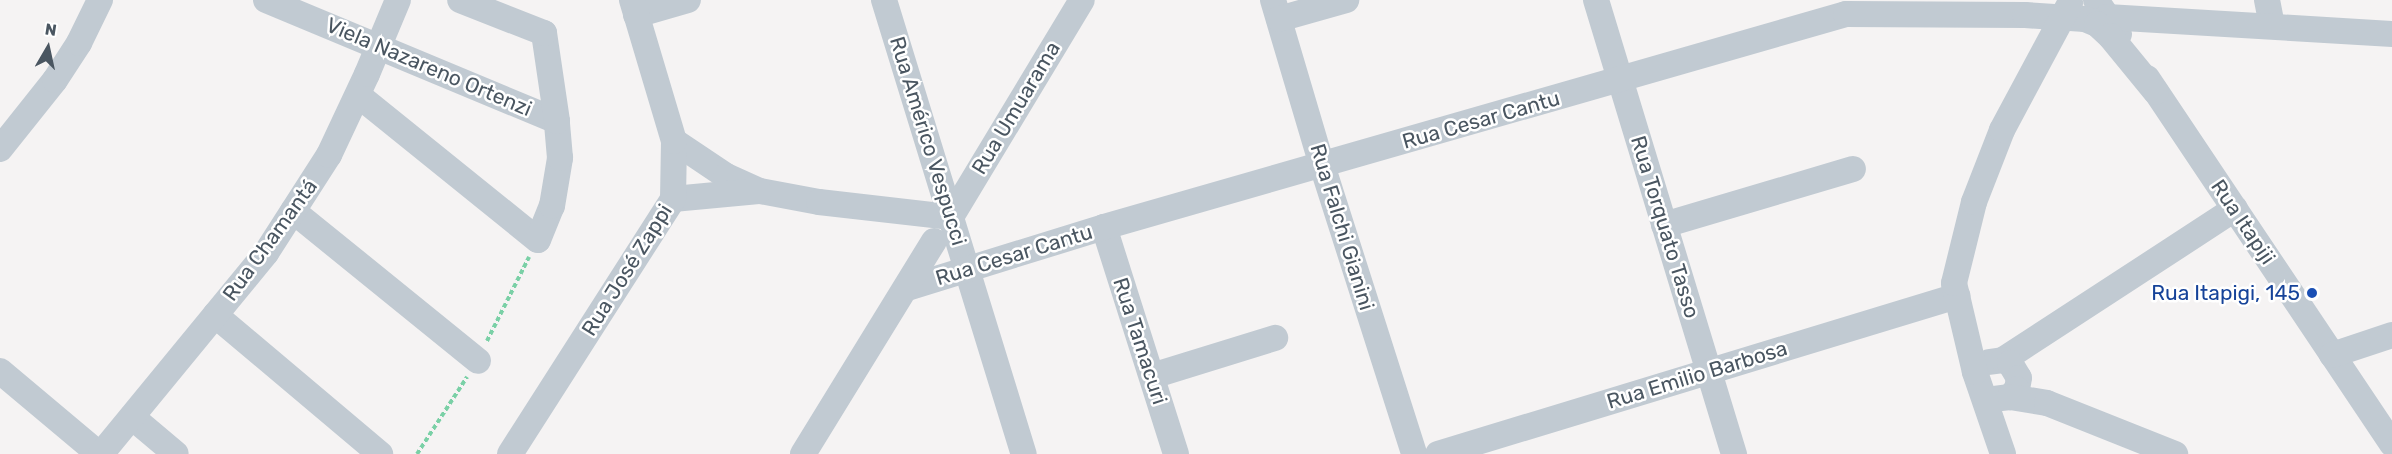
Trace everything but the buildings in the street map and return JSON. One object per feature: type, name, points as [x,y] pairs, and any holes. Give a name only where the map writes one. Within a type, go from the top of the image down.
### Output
[{"type":"street","points":[[0,149],[55,80],[79,43],[100,0]]},
{"type":"street","name":"Viela Nazareno Ortenzi","points":[[266,0],[557,121]]},
{"type":"street","name":"Rua Chamantá","points":[[100,454],[266,253],[329,155],[358,95],[398,0]]},
{"type":"street","points":[[358,95],[538,240],[552,206],[560,158],[544,33],[459,0]]},
{"type":"street","points":[[634,8],[688,0]]},
{"type":"street","name":"Rua Américo Vespucci","points":[[884,0],[969,269],[1024,454]]},
{"type":"street","points":[[1058,0],[1066,26]]},
{"type":"street","name":"Rua Umuarama","points":[[951,217],[1082,0]]},
{"type":"street","points":[[1276,9],[1346,0]]},
{"type":"street","name":"Rua Torquato Tasso","points":[[1596,0],[1734,454]]},
{"type":"street","points":[[2267,0],[2272,26]]},
{"type":"street","name":"Rua José Zappi","points":[[510,454],[673,199],[674,141],[634,8]]},
{"type":"street","points":[[2003,454],[1980,385],[1954,283],[1974,202],[2002,129],[2068,8]]},
{"type":"street","name":"Rua Cesar Cantu","points":[[907,288],[1104,227],[1846,14],[2068,8],[2097,24],[2156,92]]},
{"type":"street","name":"Rua Falchi Gianini","points":[[1276,9],[1322,165],[1414,454]]},
{"type":"street","points":[[2102,9],[2272,26],[2392,34]]},
{"type":"street","name":"Rua Itapiji","points":[[2102,9],[2392,444]]},
{"type":"street","points":[[674,141],[726,176],[760,191],[819,202],[951,217]]},
{"type":"street","points":[[1664,225],[1853,169]]},
{"type":"street","points":[[673,199],[760,191]]},
{"type":"street","points":[[2175,454],[2047,403],[2012,376],[1986,363],[1980,385],[1989,398],[2000,400],[2012,376],[2034,340],[2235,209]]},
{"type":"street","points":[[293,211],[478,360]]},
{"type":"street","name":"Rua Tamacuri","points":[[1104,227],[1176,454]]},
{"type":"street","points":[[803,454],[934,241]]},
{"type":"street","name":"Rua Emilio Barbosa","points":[[1438,454],[1957,296]]},
{"type":"street","points":[[215,315],[380,454]]},
{"type":"street","points":[[2332,355],[2392,334]]},
{"type":"street","points":[[1152,376],[1275,338]]},
{"type":"street","points":[[0,371],[100,454]]},
{"type":"street","points":[[0,393],[4,388],[8,389],[83,454]]},
{"type":"street","points":[[132,417],[176,454]]},
{"type":"place","name":"Rua Itapigi, 145","points":[[2312,293]]}]
